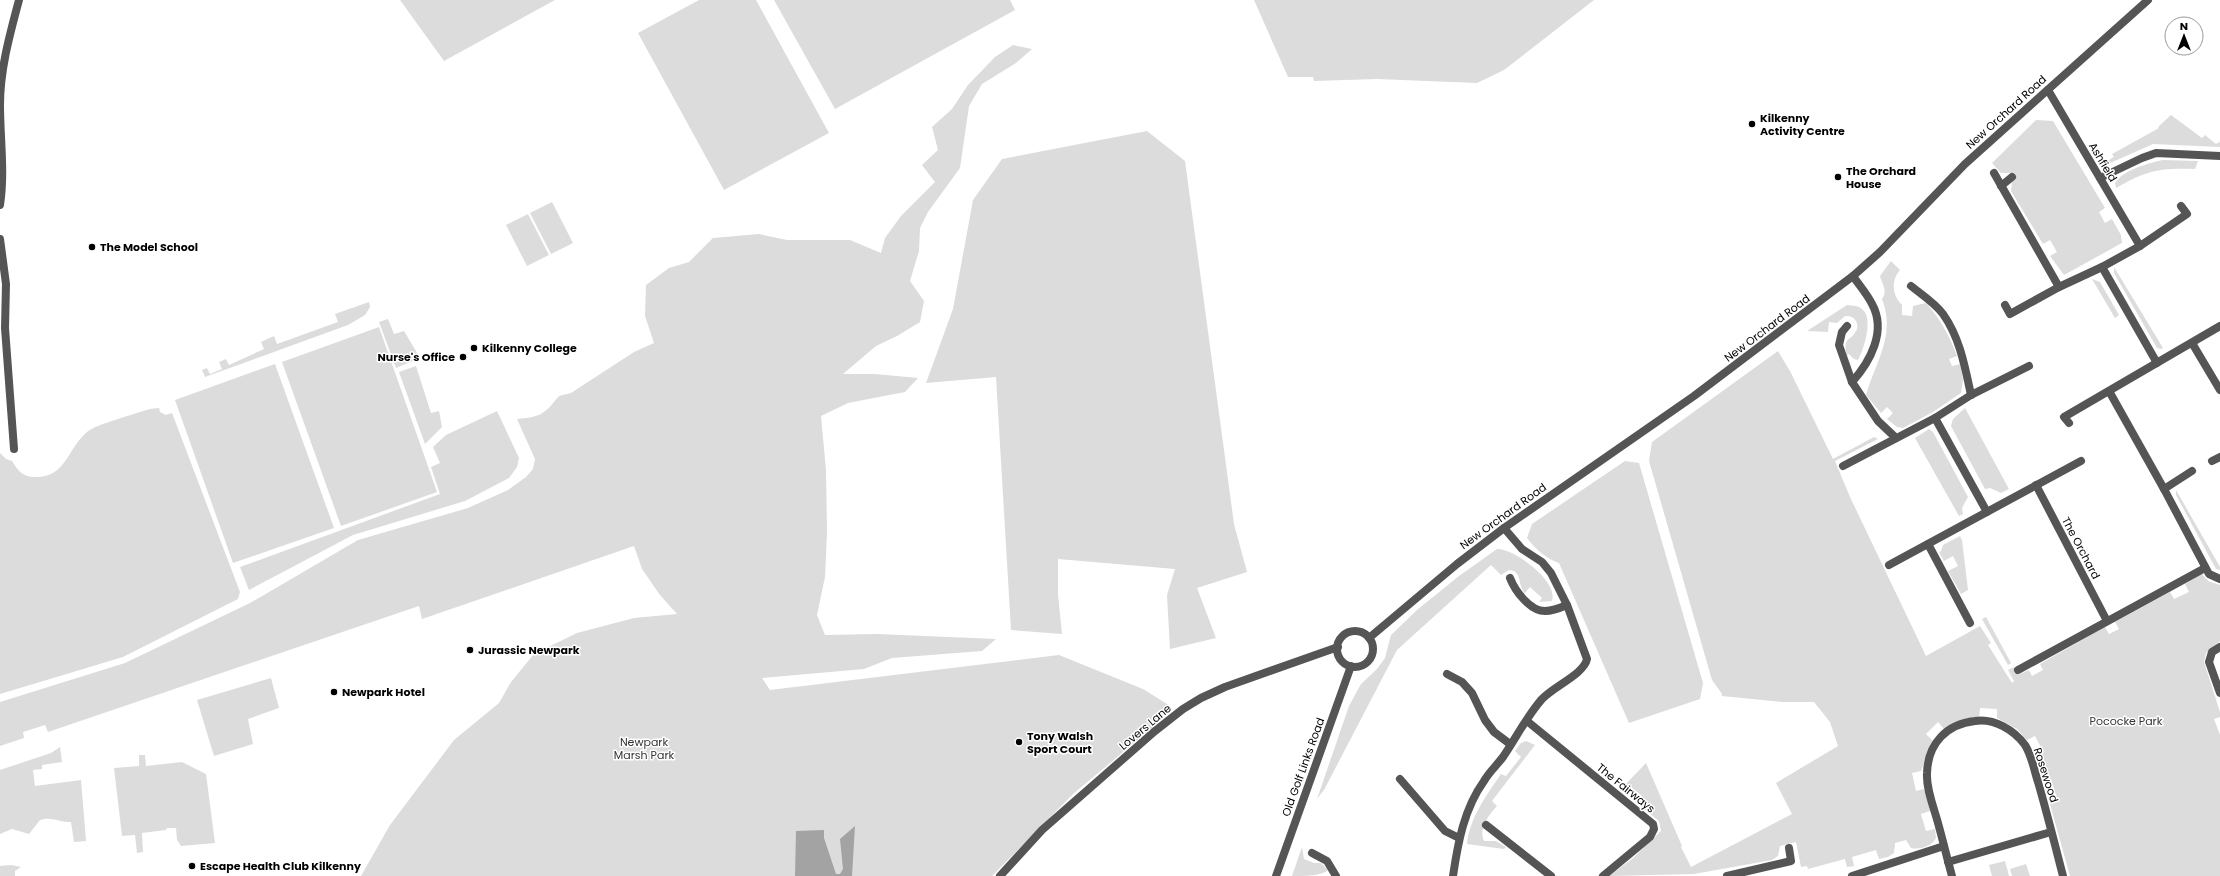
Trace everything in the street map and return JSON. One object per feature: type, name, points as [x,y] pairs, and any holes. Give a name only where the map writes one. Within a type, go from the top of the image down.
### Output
[{"type":"street","points":[[0,205],[3,184],[0,103],[5,54],[19,0]]},
{"type":"street","name":"New Orchard Road","points":[[1369,638],[1457,564],[1504,528],[1694,396],[1852,276],[1880,252],[1965,164],[2148,0]]},
{"type":"street","name":"Ashfield","points":[[2048,90],[2140,246]]},
{"type":"street","points":[[2100,178],[2156,153],[2220,156]]},
{"type":"street","points":[[1994,173],[2059,287]]},
{"type":"street","points":[[2001,186],[2012,177]]},
{"type":"street","points":[[2005,305],[2010,314],[2059,287],[2102,267],[2140,246],[2186,214],[2181,206]]},
{"type":"street","points":[[0,239],[6,284],[5,328],[14,450]]},
{"type":"street","points":[[2102,267],[2157,364]]},
{"type":"street","points":[[1852,276],[1873,304],[1878,324],[1875,346],[1865,368],[1852,382]]},
{"type":"street","points":[[1911,286],[1943,314],[1954,333],[1961,351],[1971,395]]},
{"type":"street","points":[[1847,326],[1839,339],[1839,345],[1852,382],[1878,421],[1896,438]]},
{"type":"street","points":[[2068,423],[2064,417],[2220,326]]},
{"type":"street","points":[[2192,343],[2220,390]]},
{"type":"street","points":[[1843,466],[1935,418],[1971,395],[2029,366]]},
{"type":"street","points":[[2108,391],[2164,489],[2205,568],[2213,578],[2220,579]]},
{"type":"street","points":[[1935,418],[1986,512]]},
{"type":"street","points":[[1888,565],[2081,461]]},
{"type":"street","points":[[2164,489],[2192,471]]},
{"type":"street","name":"The Orchard","points":[[2036,485],[2107,621]]},
{"type":"street","points":[[1454,876],[1459,838],[1475,794],[1504,756],[1510,744],[1543,698],[1586,664],[1586,653],[1567,605],[1546,566],[1522,549],[1504,528]]},
{"type":"street","points":[[1928,544],[1970,623]]},
{"type":"street","points":[[2018,670],[2205,568]]},
{"type":"street","points":[[1510,578],[1515,592],[1537,610],[1552,610],[1567,605]]},
{"type":"street","points":[[1351,632],[1361,632],[1369,638],[1373,648],[1370,658],[1362,665],[1351,666],[1343,661],[1338,648],[1342,637],[1351,632]]},
{"type":"street","points":[[2220,647],[2212,652],[2209,662],[2220,693]]},
{"type":"street","name":"Lovers Lane","points":[[1000,876],[1042,830],[1155,730],[1182,709],[1225,687],[1338,648]]},
{"type":"street","name":"Old Golf Links Road","points":[[1276,876],[1351,666]]},
{"type":"street","points":[[1448,674],[1462,682],[1472,693],[1489,726],[1510,744]]},
{"type":"street","name":"Rosewood","points":[[1952,876],[1927,774],[1930,757],[1936,741],[1948,730],[1964,722],[1981,720],[1998,723],[2013,732],[2025,745],[2032,762],[2063,876]]},
{"type":"street","name":"The Fairways","points":[[1526,721],[1653,824],[1654,829],[1650,837],[1603,876]]},
{"type":"street","points":[[1400,779],[1445,831],[1459,838]]},
{"type":"street","points":[[1486,825],[1551,876]]},
{"type":"street","points":[[1948,862],[2051,832]]},
{"type":"street","points":[[1852,876],[1944,846]]},
{"type":"street","points":[[1727,876],[1791,861],[1789,848]]},
{"type":"street","points":[[1312,853],[1327,861],[1336,876]]},
{"type":"green space","points":[[400,0],[555,0],[444,61]]},
{"type":"green space","points":[[699,0],[756,0],[829,133],[724,190],[638,33]]},
{"type":"green space","points":[[774,0],[1010,0],[1015,10],[835,109]]},
{"type":"green space","points":[[1254,0],[1594,0],[1504,70],[1477,83],[1377,79],[1314,81],[1313,77],[1288,77]]},
{"type":"green space","name":"Newpark Marsh Park","points":[[1013,45],[1032,49],[1016,63],[982,84],[969,106],[960,168],[928,212],[920,228],[919,251],[910,281],[924,301],[920,322],[897,336],[876,346],[843,374],[875,374],[918,378],[905,392],[848,403],[821,416],[826,470],[827,533],[825,577],[817,615],[825,635],[877,634],[996,639],[982,651],[892,658],[864,669],[762,678],[770,690],[1059,655],[1143,689],[1167,704],[1170,709],[1152,728],[1073,794],[992,876],[361,876],[390,825],[454,740],[499,703],[511,682],[534,654],[577,633],[634,618],[677,614],[660,595],[642,569],[634,546],[422,619],[419,606],[48,732],[45,725],[23,732],[24,738],[0,746],[0,702],[125,663],[250,603],[358,540],[468,508],[508,490],[526,477],[533,469],[535,459],[517,419],[541,414],[559,396],[571,393],[634,352],[654,343],[645,316],[646,285],[669,268],[689,262],[713,238],[759,234],[787,240],[850,240],[881,253],[885,238],[901,216],[935,182],[922,165],[938,150],[932,127],[952,109],[968,85],[995,57]]},
{"type":"green space","points":[[2171,115],[2202,138],[2205,135],[2216,144],[2220,142],[2220,147],[2153,144],[2108,164],[2104,163],[2114,157],[2112,154],[2159,128],[2158,127]]},
{"type":"green space","points":[[2036,120],[2053,121],[2105,208],[2099,212],[2105,223],[2112,219],[2121,235],[2122,243],[2064,275],[2050,256],[2057,252],[2050,240],[2043,244],[2011,191],[2012,182],[2015,179],[2011,173],[2001,173],[1992,163]]},
{"type":"green space","points":[[1147,131],[1185,161],[1234,524],[1247,572],[1197,588],[1216,638],[1170,649],[1167,595],[1175,569],[1058,559],[1058,595],[1062,634],[1011,630],[996,377],[926,383],[953,309],[973,200],[1002,159]]},
{"type":"green space","points":[[2163,160],[2198,161],[2195,169],[2154,171],[2137,177],[2116,188],[2115,183],[2124,174],[2144,165]]},
{"type":"green space","points":[[552,202],[573,243],[551,254],[530,213]]},
{"type":"green space","points":[[528,214],[549,255],[527,266],[506,225]]},
{"type":"green space","points":[[1891,261],[1900,270],[1895,278],[1894,288],[1896,297],[1902,305],[1902,315],[1912,316],[1913,306],[1926,303],[1940,321],[1951,342],[1957,356],[1949,359],[1952,366],[1960,364],[1963,380],[1961,393],[1933,412],[1903,428],[1897,427],[1887,419],[1893,413],[1887,407],[1881,413],[1866,395],[1886,336],[1886,312],[1882,299],[1885,290],[1880,276]]},
{"type":"green space","points":[[2114,267],[2163,348],[2157,348],[2114,273]]},
{"type":"green space","points":[[2092,279],[2100,282],[2119,315],[2115,318]]},
{"type":"green space","points":[[369,302],[370,307],[365,315],[348,325],[205,377],[202,370],[207,368],[210,374],[222,369],[219,362],[226,359],[229,365],[264,349],[261,342],[274,336],[277,344],[338,322],[335,314]]},
{"type":"green space","points":[[1847,305],[1857,306],[1866,313],[1868,326],[1867,334],[1858,360],[1854,359],[1849,354],[1847,355],[1846,349],[1846,342],[1857,329],[1857,323],[1851,316],[1845,316],[1837,323],[1829,322],[1828,332],[1807,331]]},
{"type":"green space","points":[[388,319],[394,334],[404,331],[420,358],[396,368],[379,322]]},
{"type":"green space","points":[[379,327],[437,492],[341,526],[282,362]]},
{"type":"green space","name":"Pococke Park","points":[[1778,351],[1791,373],[1833,459],[1874,437],[1878,439],[1835,461],[1850,497],[1926,656],[1980,626],[1991,643],[1988,645],[2012,683],[2014,681],[2008,670],[2014,667],[2018,675],[2029,670],[2032,676],[2043,670],[2040,664],[2105,627],[2109,634],[2119,629],[2115,622],[2170,592],[2174,599],[2189,592],[2185,584],[2202,574],[2208,581],[2220,585],[2220,641],[2206,653],[2204,662],[2220,712],[2220,717],[2214,719],[2220,735],[2220,876],[2070,876],[2048,797],[2056,795],[2051,779],[2043,781],[2036,756],[2043,751],[2035,736],[2027,740],[2017,729],[1997,718],[1997,709],[1980,708],[1979,717],[1966,719],[1944,729],[1938,722],[1926,734],[1932,740],[1921,771],[1912,773],[1916,791],[1924,789],[1930,811],[1921,814],[1926,831],[1935,829],[1936,838],[1932,843],[1925,847],[1911,848],[1906,840],[1895,843],[1894,853],[1888,857],[1879,859],[1876,850],[1852,857],[1854,866],[1847,867],[1845,859],[1808,869],[1807,866],[1801,867],[1796,842],[1780,846],[1778,856],[1772,860],[1694,874],[1609,876],[1632,859],[1661,831],[1659,821],[1638,804],[1643,797],[1630,786],[1626,789],[1623,787],[1646,763],[1682,846],[1681,847],[1691,867],[1792,814],[1776,783],[1838,746],[1830,722],[1814,702],[1782,702],[1722,696],[1712,680],[1649,461],[1652,442]]},
{"type":"green space","points":[[275,364],[334,528],[233,563],[175,400]]},
{"type":"green space","points":[[416,366],[431,413],[439,411],[442,427],[425,444],[399,372]]},
{"type":"green space","points":[[159,408],[160,412],[166,415],[172,413],[240,592],[238,599],[123,657],[0,694],[0,453],[6,459],[12,461],[24,475],[31,477],[45,476],[60,468],[80,439],[91,429],[127,416],[150,409]]},
{"type":"green space","points":[[1965,408],[2009,489],[2001,493],[1990,488],[1985,489],[1951,426],[1953,419]]},
{"type":"green space","points":[[497,411],[519,458],[517,467],[509,478],[465,501],[353,535],[249,590],[240,567],[440,494],[431,467],[440,463],[433,447],[446,435]]},
{"type":"green space","points":[[1929,429],[1933,432],[1968,497],[1962,508],[1963,514],[1959,516],[1915,438]]},
{"type":"green space","points":[[1625,461],[1639,463],[1703,683],[1700,699],[1629,723],[1559,563],[1542,553],[1527,538],[1532,524]]},
{"type":"green space","points":[[2176,490],[2220,567],[2220,570],[2216,569],[2176,495]]},
{"type":"green space","points":[[1960,536],[1962,540],[1968,590],[1961,594],[1948,571],[1958,566],[1953,556],[1944,561],[1939,552],[1941,551],[1943,545]]},
{"type":"green space","points":[[1497,549],[1513,554],[1533,567],[1542,575],[1549,584],[1552,593],[1552,601],[1539,602],[1542,598],[1530,587],[1525,593],[1516,573],[1509,570],[1501,575],[1491,565],[1397,650],[1324,790],[1317,799],[1349,706],[1361,684],[1377,669],[1385,658],[1391,635],[1417,610],[1459,576]]},
{"type":"green space","points":[[1986,617],[2011,663],[2008,665],[1982,619]]},
{"type":"green space","points":[[271,678],[279,708],[248,719],[253,744],[214,756],[197,700]]},
{"type":"green space","points":[[1526,741],[1535,745],[1492,801],[1497,806],[1485,822],[1482,831],[1484,841],[1496,841],[1506,847],[1504,849],[1467,844],[1471,825],[1480,807],[1501,774],[1506,776],[1521,757],[1515,751],[1521,743]]},
{"type":"green space","points":[[60,747],[62,762],[42,765],[42,769],[33,770],[35,786],[81,780],[86,841],[74,842],[71,822],[63,822],[53,819],[40,820],[29,834],[12,829],[0,834],[0,770],[51,753]]},
{"type":"green space","points":[[139,755],[145,755],[146,766],[182,762],[206,774],[215,843],[181,846],[177,840],[176,828],[167,828],[166,830],[142,833],[143,852],[137,853],[135,835],[122,836],[114,768],[139,766]]},
{"type":"green space","points":[[1302,847],[1304,859],[1314,863],[1321,863],[1328,870],[1317,875],[1292,876]]},
{"type":"green space","points":[[2005,861],[2009,876],[1992,876],[1989,865]]},
{"type":"green space","points":[[2026,864],[2030,876],[2012,876],[2010,869]]},
{"type":"green space","points":[[11,865],[21,867],[15,871],[15,876],[0,876],[0,866]]},
{"type":"shaded area","points":[[855,826],[852,876],[795,876],[796,831],[824,830],[824,838],[836,874],[840,874],[843,869],[840,839]]},
{"type":"place","name":"Kilkenny Activity Centre","points":[[1752,124]]},
{"type":"place","name":"The Orchard House","points":[[1838,177]]},
{"type":"place","name":"The Model School","points":[[92,247]]},
{"type":"place","name":"Kilkenny College","points":[[474,348]]},
{"type":"place","name":"Nurse's Office","points":[[463,357]]},
{"type":"place","name":"Jurassic Newpark","points":[[470,650]]},
{"type":"place","name":"Newpark Hotel","points":[[334,692]]},
{"type":"place","name":"Tony Walsh Sport Court","points":[[1019,742]]},
{"type":"place","name":"Escape Health Club Kilkenny","points":[[192,866]]}]
